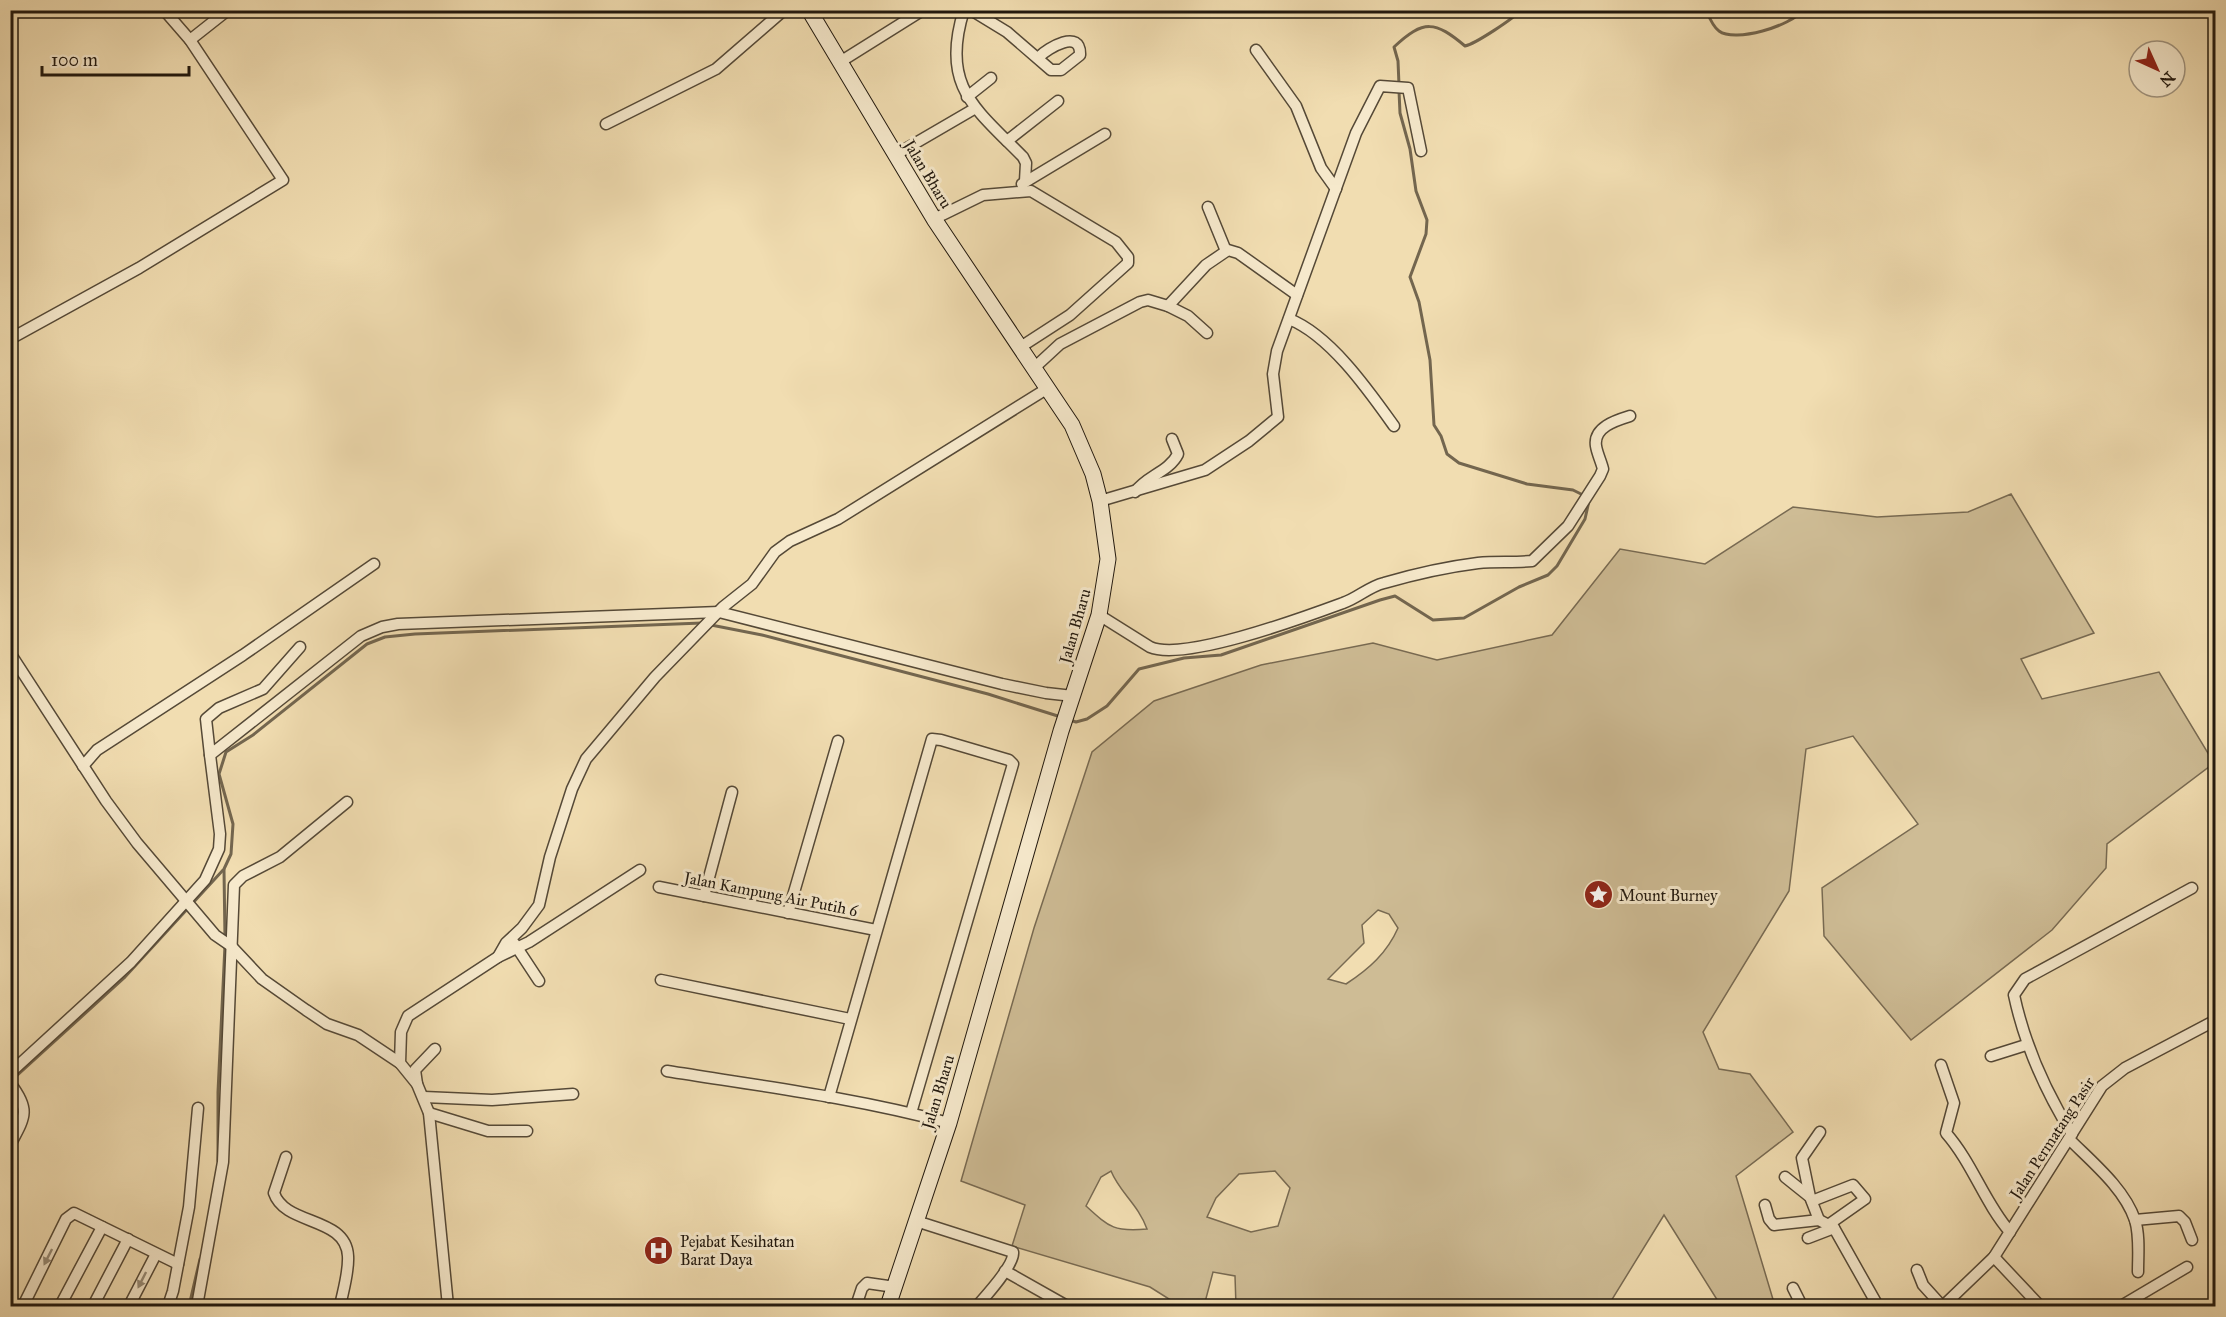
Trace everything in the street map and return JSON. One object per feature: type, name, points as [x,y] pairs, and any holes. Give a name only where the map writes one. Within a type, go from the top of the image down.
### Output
[{"type":"main road","name":"Jalan Bharu","points":[[814,12],[840,62],[934,219],[1048,388],[1082,446],[1101,501],[1108,559],[1099,615],[1061,731],[949,1123],[888,1306]]},
{"type":"street","points":[[10,339],[139,267],[283,180],[190,40],[164,10]]},
{"type":"street","points":[[190,40],[228,10]]},
{"type":"street","points":[[606,124],[716,69],[784,10]]},
{"type":"street","points":[[840,62],[923,10]]},
{"type":"street","points":[[964,10],[955,49],[967,97],[974,109],[1026,163],[1025,181]]},
{"type":"street","points":[[971,10],[1007,32],[1039,57]]},
{"type":"street","points":[[1256,50],[1296,106],[1321,168],[1336,189]]},
{"type":"street","points":[[967,97],[991,78]]},
{"type":"street","points":[[1101,501],[1205,471],[1275,421],[1279,414],[1273,368],[1356,133],[1376,89],[1380,86],[1405,86],[1409,90],[1421,151]]},
{"type":"street","points":[[1007,141],[1058,101]]},
{"type":"street","points":[[895,155],[974,109]]},
{"type":"street","points":[[1016,191],[1025,181],[1105,134]]},
{"type":"street","points":[[934,219],[975,197],[1016,191],[1036,192],[1116,242],[1129,260],[1070,315],[1019,348]]},
{"type":"street","points":[[1208,207],[1226,251]]},
{"type":"street","points":[[1168,306],[1199,272],[1226,251],[1238,253],[1297,295]]},
{"type":"street","points":[[1034,368],[1060,344],[1148,300],[1168,306],[1194,320],[1208,333]]},
{"type":"street","points":[[1289,319],[1312,330],[1357,376],[1394,426]]},
{"type":"street","points":[[514,943],[539,905],[553,848],[572,789],[586,759],[619,717],[702,629],[752,584],[768,560],[782,546],[838,519],[1048,388]]},
{"type":"street","points":[[1099,615],[1157,650],[1214,645],[1346,602],[1381,584],[1478,563],[1532,561],[1562,534],[1603,469],[1596,446],[1601,431],[1609,423],[1630,416]]},
{"type":"street","points":[[1135,492],[1142,484],[1173,463],[1178,454],[1172,439]]},
{"type":"street","points":[[83,766],[97,750],[243,655],[374,564]]},
{"type":"street","points":[[210,755],[361,636],[382,627],[628,614],[715,616],[1046,693],[1071,703]]},
{"type":"street","points":[[10,1145],[23,1121],[25,1107],[11,1080],[189,905],[205,880],[219,849],[219,826],[206,719],[219,708],[263,689],[300,646]]},
{"type":"street","points":[[10,653],[136,843],[189,905],[262,978],[327,1024],[357,1035],[399,1063],[417,1084],[429,1113],[448,1306]]},
{"type":"street","points":[[829,1097],[932,738],[1009,760],[1012,764],[911,1113]]},
{"type":"street","points":[[788,913],[838,741]]},
{"type":"street","points":[[704,896],[732,792]]},
{"type":"street","points":[[196,1306],[223,1162],[227,944],[232,896],[237,881],[280,857],[347,802]]},
{"type":"street","points":[[399,1063],[401,1032],[408,1016],[498,957],[514,943],[639,870]]},
{"type":"street","name":"Jalan Kampung Air Putih 6","points":[[659,887],[876,930]]},
{"type":"street","points":[[2138,1272],[2138,1240],[2135,1220],[2113,1185],[2070,1137],[2040,1079],[2026,1045],[2014,995],[2020,984],[2192,888]]},
{"type":"street","points":[[514,943],[539,981]]},
{"type":"street","points":[[661,980],[850,1019]]},
{"type":"street","name":"Jalan Permatang Pasir","points":[[1943,1306],[1994,1257],[2107,1080],[2125,1068],[2216,1020]]},
{"type":"street","points":[[1991,1056],[2026,1045]]},
{"type":"street","points":[[417,1084],[416,1070],[435,1049]]},
{"type":"street","points":[[1941,1065],[1954,1103],[1946,1133],[1966,1157],[1991,1209],[2010,1232]]},
{"type":"street","points":[[667,1071],[829,1097],[949,1123]]},
{"type":"street","points":[[424,1097],[492,1100],[573,1094]]},
{"type":"street","points":[[168,1306],[195,1170],[198,1108]]},
{"type":"street","points":[[429,1113],[488,1131],[527,1131]]},
{"type":"street","points":[[1811,1199],[1802,1158],[1820,1132]]},
{"type":"street","points":[[286,1157],[276,1187],[276,1198],[290,1211],[334,1231],[346,1247],[348,1256],[340,1306]]},
{"type":"street","points":[[1785,1177],[1811,1199],[1878,1306]]},
{"type":"street","points":[[1808,1238],[1864,1199],[1851,1185],[1811,1199]]},
{"type":"street","points":[[1765,1205],[1768,1219],[1774,1225],[1827,1224]]},
{"type":"street","points":[[23,1306],[71,1214],[78,1213],[178,1264]]},
{"type":"street","points":[[2135,1220],[2179,1216],[2185,1222],[2192,1240]]},
{"type":"street","points":[[916,1221],[1011,1250],[1013,1257],[1005,1271],[977,1306]]},
{"type":"street","points":[[60,1306],[102,1227]]},
{"type":"street","points":[[93,1306],[128,1239]]},
{"type":"street","points":[[129,1306],[156,1254]]},
{"type":"street","points":[[1994,1257],[2040,1306]]},
{"type":"street","points":[[2121,1306],[2187,1267]]},
{"type":"street","points":[[1917,1270],[1923,1285],[1943,1306]]},
{"type":"street","points":[[1005,1271],[1048,1302],[1067,1306]]},
{"type":"street","points":[[856,1306],[867,1283],[895,1287]]},
{"type":"street","points":[[1793,1288],[1802,1306]]},
{"type":"shaded area","points":[[2011,494],[2094,633],[2021,659],[2042,699],[2159,672],[2214,763],[2107,844],[2106,868],[2052,930],[1911,1040],[1824,936],[1822,888],[1918,824],[1853,736],[1806,749],[1789,891],[1703,1032],[1719,1069],[1750,1074],[1793,1132],[1736,1176],[1775,1306],[1721,1306],[1664,1215],[1611,1301],[1617,1306],[1236,1306],[1235,1276],[1213,1272],[1204,1306],[1180,1306],[1150,1287],[1012,1246],[1025,1205],[961,1181],[1034,928],[1092,752],[1154,701],[1261,665],[1373,643],[1437,660],[1552,635],[1620,549],[1705,564],[1793,507],[1877,517],[1968,512]],"holes":[[[1378,910],[1389,914],[1398,928],[1383,953],[1346,984],[1328,979],[1364,943],[1362,925]],[[1111,1171],[1119,1186],[1139,1212],[1147,1229],[1127,1230],[1114,1227],[1107,1224],[1086,1206],[1101,1177]],[[1275,1171],[1290,1188],[1278,1226],[1251,1232],[1207,1217],[1216,1198],[1239,1174]]]},
{"type":"waterway","points":[[1399,85],[1398,61],[1394,47],[1404,38],[1422,28],[1430,27],[1445,32],[1465,46],[1494,31],[1521,10]]},
{"type":"waterway","points":[[1706,10],[1719,31],[1737,35],[1775,27],[1797,16],[1803,10]]},
{"type":"waterway","points":[[1399,91],[1400,113],[1410,149],[1416,191],[1427,220],[1426,234],[1410,277],[1419,302],[1430,360],[1434,425],[1441,436],[1447,454],[1459,463],[1527,484],[1573,490],[1585,496]]},
{"type":"waterway","points":[[1070,720],[1076,722],[1087,719],[1107,706],[1139,669],[1184,658],[1221,655],[1395,596],[1433,620],[1464,618],[1519,587],[1548,575],[1557,566],[1585,519],[1589,501]]},
{"type":"waterway","points":[[12,1080],[124,978],[224,869],[231,854],[233,824],[219,774],[226,752],[253,735],[367,644],[385,637],[415,634],[702,623]]},
{"type":"waterway","points":[[711,625],[762,635],[988,694],[1061,717]]},
{"type":"waterway","points":[[224,870],[225,939]]},
{"type":"waterway","points":[[218,1161],[218,1092],[225,945]]},
{"type":"waterway","points":[[189,1306],[200,1259]]},
{"type":"place","name":"Mount Burney","points":[[1598,895]]},
{"type":"place","name":"Pejabat Kesihatan Barat Daya","points":[[659,1250]]}]
